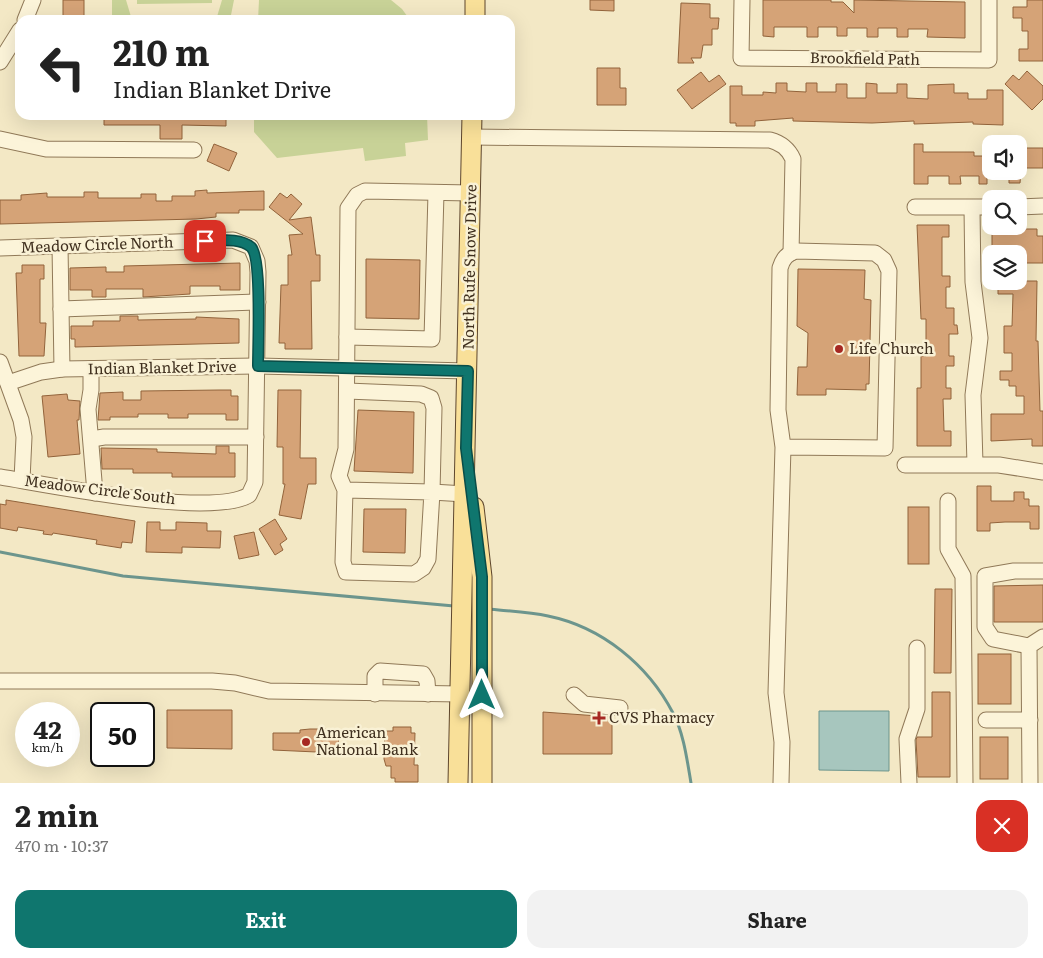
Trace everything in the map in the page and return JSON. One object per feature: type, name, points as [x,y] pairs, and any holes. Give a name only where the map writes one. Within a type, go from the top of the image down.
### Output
[{"type":"main road","points":[[474,15],[475,0]]},
{"type":"main road","name":"North Rufe Snow Drive","points":[[458,783],[472,120]]},
{"type":"main road","name":"North Rufe Snow Drive","points":[[466,448],[482,577],[482,783]]},
{"type":"main road","points":[[461,694],[482,695]]},
{"type":"street","points":[[27,15],[33,0]]},
{"type":"street","name":"Brookfield Path","points":[[742,0],[741,58],[989,60],[989,0]]},
{"type":"street","points":[[0,62],[15,38]]},
{"type":"street","points":[[472,137],[770,140],[777,142],[790,152],[793,159],[791,253]]},
{"type":"street","points":[[0,139],[46,148],[194,150]]},
{"type":"street","points":[[348,391],[421,394],[431,398],[434,408],[428,559],[423,568],[414,574],[346,572],[343,562],[345,490],[339,476],[346,449],[348,391],[348,208],[357,195],[365,191],[471,194]]},
{"type":"street","points":[[348,337],[432,339],[436,193]]},
{"type":"street","points":[[1027,207],[1043,206]]},
{"type":"street","points":[[915,208],[982,207]]},
{"type":"street","points":[[972,208],[973,282],[980,338],[973,396],[975,464]]},
{"type":"street","name":"Meadow Circle North","points":[[0,248],[233,240],[251,247],[257,261],[258,366]]},
{"type":"street","points":[[60,246],[62,369]]},
{"type":"street","points":[[781,783],[782,742],[776,693],[782,447],[778,410],[780,268],[786,256],[796,251],[869,252],[880,256],[887,265],[885,448],[782,447]]},
{"type":"street","points":[[61,309],[258,302]]},
{"type":"street","points":[[0,362],[24,436],[22,480]]},
{"type":"street","name":"Indian Blanket Drive","points":[[8,382],[41,372],[62,369],[258,366],[468,371]]},
{"type":"street","name":"Meadow Circle South","points":[[0,477],[148,500],[216,503],[241,500],[249,495],[255,482],[258,366]]},
{"type":"street","points":[[90,369],[91,390],[88,409],[95,493]]},
{"type":"street","points":[[92,439],[104,436],[256,437]]},
{"type":"street","points":[[905,464],[975,464],[1043,472]]},
{"type":"street","points":[[345,490],[465,494]]},
{"type":"street","points":[[948,501],[948,549],[963,576],[965,783]]},
{"type":"street","points":[[1043,571],[1014,570],[985,576],[985,627],[993,639],[1029,646],[1043,637]]},
{"type":"street","points":[[1029,646],[1030,720],[1035,779]]},
{"type":"street","points":[[909,783],[907,739],[918,709],[918,648]]},
{"type":"street","points":[[375,694],[375,676],[380,672],[423,674],[428,681],[428,694]]},
{"type":"street","points":[[0,682],[212,682],[235,684],[269,691],[461,694]]},
{"type":"street","points":[[570,695],[584,704],[620,710],[598,711],[577,708],[570,695]]},
{"type":"street","points":[[986,720],[1030,720]]},
{"type":"green space","points":[[112,0],[126,0],[130,15],[112,15]]},
{"type":"green space","points":[[137,0],[212,0],[212,3],[137,4]]},
{"type":"green space","points":[[222,0],[234,0],[231,15],[218,15]]},
{"type":"green space","points":[[259,0],[391,0],[406,15],[258,15]]},
{"type":"green space","points":[[254,120],[427,120],[428,140],[405,143],[406,156],[365,161],[363,148],[277,158],[254,132]]},
{"type":"water","points":[[819,711],[889,711],[889,771],[819,770]]},
{"type":"building","points":[[63,0],[84,0],[84,15],[63,15]]},
{"type":"building","points":[[590,0],[614,0],[614,11],[590,10]]},
{"type":"building","points":[[763,0],[831,0],[831,2],[843,2],[854,13],[854,0],[965,2],[965,38],[927,37],[928,29],[908,29],[908,37],[897,37],[897,28],[878,28],[878,37],[867,37],[867,28],[847,28],[847,36],[837,36],[837,27],[818,27],[818,37],[807,37],[807,27],[774,27],[774,37],[763,36]]},
{"type":"building","points":[[1027,0],[1043,0],[1043,61],[1019,61],[1019,49],[1028,49],[1028,31],[1022,31],[1022,18],[1013,18],[1013,7],[1027,7]]},
{"type":"building","points":[[681,3],[710,4],[710,18],[719,18],[718,29],[712,29],[712,45],[703,45],[701,58],[691,58],[694,63],[678,63]]},
{"type":"building","points":[[597,68],[620,68],[620,88],[626,88],[626,105],[597,105]]},
{"type":"building","points":[[1027,71],[1043,86],[1043,99],[1032,110],[1005,84],[1013,75],[1019,80]]},
{"type":"building","points":[[701,72],[709,82],[719,75],[726,84],[692,109],[677,90]]},
{"type":"building","points":[[776,83],[787,83],[787,91],[806,92],[806,83],[817,83],[817,92],[836,92],[836,84],[847,84],[847,98],[866,98],[866,83],[877,84],[877,93],[897,93],[897,84],[907,84],[907,98],[928,99],[928,85],[954,84],[954,93],[968,93],[968,99],[987,99],[987,90],[1003,90],[1003,125],[973,124],[973,122],[914,124],[914,121],[872,123],[793,121],[793,118],[755,121],[755,126],[736,126],[736,123],[730,123],[730,86],[742,86],[742,95],[763,95],[763,92],[776,93]]},
{"type":"building","points":[[104,120],[226,120],[226,126],[182,125],[182,139],[160,139],[160,125],[104,125]]},
{"type":"building","points":[[214,144],[237,153],[229,171],[207,161]]},
{"type":"building","points":[[914,144],[923,144],[923,152],[974,152],[974,156],[982,156],[982,180],[987,180],[987,184],[979,184],[979,176],[960,176],[961,184],[949,184],[949,176],[928,176],[928,184],[914,184]]},
{"type":"building","points":[[1027,148],[1043,148],[1043,168],[1027,168]]},
{"type":"building","points":[[1009,180],[1020,180],[1020,183],[1009,183]]},
{"type":"building","points":[[207,190],[207,193],[264,191],[264,210],[239,210],[239,213],[216,213],[216,217],[196,219],[0,224],[0,200],[21,200],[21,195],[47,193],[47,197],[84,197],[84,192],[98,192],[98,198],[141,198],[141,194],[156,194],[156,201],[172,201],[172,196],[195,196],[195,191]]},
{"type":"building","points":[[280,193],[287,198],[291,194],[302,204],[289,220],[311,217],[316,255],[320,255],[320,281],[311,281],[312,349],[285,349],[285,343],[279,343],[281,285],[288,285],[288,255],[292,255],[289,235],[303,234],[269,207]]},
{"type":"building","points":[[917,225],[949,225],[949,237],[942,237],[942,276],[950,276],[950,287],[946,287],[946,308],[954,308],[954,325],[957,325],[958,334],[949,334],[949,356],[954,356],[954,366],[946,366],[946,388],[951,388],[951,399],[943,399],[944,431],[951,431],[951,446],[917,446],[917,388],[921,388],[921,356],[926,356],[926,319],[921,319]]},
{"type":"building","points":[[1027,229],[1037,229],[1037,236],[1043,236],[1043,263],[1027,263],[1027,245],[992,245],[992,235],[1027,235]]},
{"type":"building","points":[[366,259],[420,260],[419,319],[366,318]]},
{"type":"building","points":[[240,263],[240,290],[220,290],[220,286],[190,286],[190,294],[143,297],[143,289],[106,289],[106,297],[92,297],[92,290],[70,290],[70,268],[106,267],[106,272],[124,272],[124,266]]},
{"type":"building","points":[[22,265],[44,265],[44,279],[40,279],[40,323],[46,323],[44,356],[19,356],[16,273],[22,273]]},
{"type":"building","name":"Life Church","points":[[798,269],[865,270],[864,299],[871,300],[869,384],[866,384],[866,390],[826,389],[826,395],[797,395],[798,367],[807,367],[808,333],[797,326]]},
{"type":"building","points":[[1027,281],[1037,281],[1036,341],[1038,341],[1040,411],[1043,411],[1043,446],[1032,446],[1032,439],[991,441],[991,414],[1024,414],[1024,396],[1016,396],[1016,386],[1009,386],[1009,380],[1000,380],[1000,371],[1012,371],[1012,353],[1004,353],[1004,326],[1012,326],[1013,294],[998,294],[998,290],[1027,290]]},
{"type":"building","points":[[120,316],[138,316],[138,320],[196,319],[196,317],[239,319],[239,343],[75,347],[75,339],[71,339],[71,326],[93,326],[93,321],[120,321]]},
{"type":"building","points":[[231,390],[231,396],[238,396],[238,420],[226,420],[226,414],[188,414],[188,418],[168,418],[168,414],[138,414],[138,417],[110,417],[110,420],[98,420],[100,393],[123,392],[123,400],[141,400],[141,391]]},
{"type":"building","points":[[278,390],[301,390],[300,458],[316,458],[316,484],[308,484],[301,519],[279,515],[285,484],[283,484],[283,447],[277,447]]},
{"type":"building","points":[[67,394],[68,400],[80,401],[79,420],[77,420],[80,454],[48,457],[42,396]]},
{"type":"building","points":[[358,410],[414,412],[413,473],[354,471]]},
{"type":"building","points":[[216,446],[229,446],[229,453],[235,453],[235,477],[172,477],[172,473],[133,473],[133,469],[102,469],[101,448],[157,449],[157,452],[216,454]]},
{"type":"building","points":[[977,486],[991,486],[991,501],[1014,501],[1014,492],[1024,492],[1024,499],[1029,499],[1029,506],[1039,506],[1039,529],[1030,529],[1030,522],[1005,522],[990,523],[990,531],[977,531]]},
{"type":"building","points":[[6,500],[135,521],[132,543],[122,542],[121,548],[96,544],[97,540],[53,533],[52,535],[43,534],[44,531],[18,527],[17,531],[0,528],[0,504],[6,505]]},
{"type":"building","points":[[908,507],[929,507],[929,564],[908,564]]},
{"type":"building","points":[[364,509],[406,509],[405,553],[363,552]]},
{"type":"building","points":[[275,519],[287,539],[280,544],[283,550],[275,555],[259,529]]},
{"type":"building","points":[[147,522],[160,522],[160,530],[176,530],[176,522],[207,523],[207,531],[221,531],[220,548],[182,547],[182,553],[146,552]]},
{"type":"building","points":[[254,532],[259,555],[239,559],[234,536]]},
{"type":"building","points":[[1043,585],[1043,622],[994,622],[994,586]]},
{"type":"building","points":[[935,589],[952,589],[951,673],[934,673]]},
{"type":"building","points":[[978,654],[1011,654],[1011,704],[978,704]]},
{"type":"building","points":[[932,692],[950,692],[950,777],[918,777],[916,740],[917,737],[932,737]]},
{"type":"building","points":[[167,710],[232,710],[232,749],[167,748]]},
{"type":"building","name":"CVS Pharmacy","points":[[543,712],[612,717],[612,754],[543,754]]},
{"type":"building","points":[[393,727],[411,727],[411,733],[415,733],[414,765],[418,765],[418,782],[395,782],[395,778],[391,778],[391,766],[386,766],[384,759],[385,731],[393,731]]},
{"type":"building","name":"American National Bank","points":[[339,729],[338,753],[273,750],[273,733],[300,733],[300,730]]},
{"type":"building","points":[[980,737],[1008,737],[1008,779],[980,779]]},
{"type":"waterway","points":[[0,552],[123,576],[454,606]]},
{"type":"waterway","points":[[488,609],[548,616],[568,621],[605,639],[637,664],[663,696],[677,721],[691,783]]},
{"type":"place","name":"Life Church","points":[[839,349]]},
{"type":"place","name":"CVS Pharmacy","points":[[599,718]]},
{"type":"place","name":"American National Bank","points":[[306,742]]},
{"type":"route","points":[[205,241],[233,240],[251,247],[254,252],[258,272],[258,366],[468,371],[466,448],[482,577],[482,695]]}]
